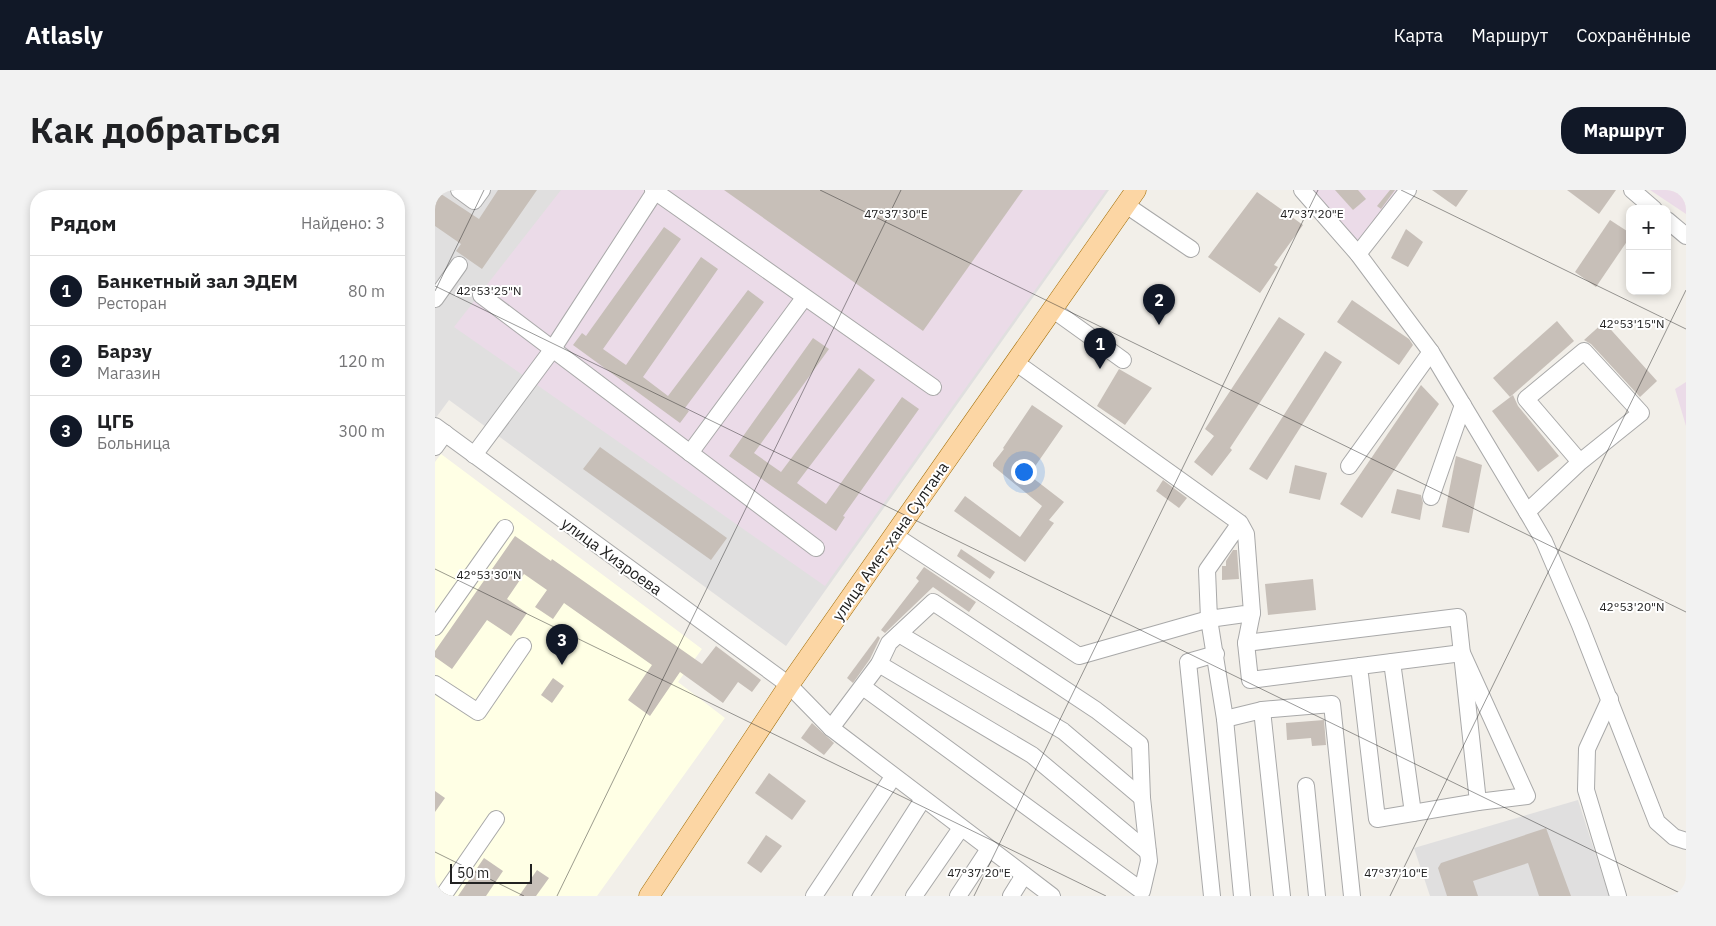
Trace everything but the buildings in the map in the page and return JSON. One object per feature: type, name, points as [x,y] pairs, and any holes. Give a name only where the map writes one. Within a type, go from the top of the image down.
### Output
[{"type":"main road","name":"улица Амет-хана Султана","points":[[649,896],[789,685],[1131,197]]},
{"type":"street","points":[[459,190],[474,201],[483,190]]},
{"type":"street","points":[[1302,190],[1358,254],[1431,352],[1527,512],[1547,550],[1610,698],[1657,822],[1666,831],[1685,843]]},
{"type":"street","points":[[1358,254],[1408,190]]},
{"type":"street","points":[[1632,190],[1649,205]]},
{"type":"street","points":[[474,455],[552,350],[655,191],[804,298],[933,387]]},
{"type":"street","points":[[1131,197],[1191,249]]},
{"type":"street","points":[[1671,223],[1686,236]]},
{"type":"street","points":[[435,299],[459,265]]},
{"type":"street","points":[[481,295],[816,548]]},
{"type":"street","points":[[689,453],[804,298]]},
{"type":"street","points":[[1052,309],[1123,360]]},
{"type":"street","points":[[1527,512],[1581,462],[1641,413],[1584,351],[1526,399],[1581,462]]},
{"type":"street","points":[[1349,466],[1431,352]]},
{"type":"street","points":[[1015,362],[1240,523],[1246,534],[1252,613],[1246,643],[1250,680],[1462,653]]},
{"type":"street","points":[[1431,496],[1463,405]]},
{"type":"street","points":[[435,447],[440,430]]},
{"type":"street","name":"улица Хизроева","points":[[440,430],[789,685],[831,728],[1052,896]]},
{"type":"street","points":[[1240,523],[1207,570],[1209,619],[1225,718],[1242,896]]},
{"type":"street","points":[[435,627],[505,528]]},
{"type":"street","points":[[894,535],[1079,656],[1209,619],[1252,613]]},
{"type":"street","points":[[831,728],[879,664],[889,643],[933,602],[1096,710],[1140,744],[1142,798],[1149,861],[1141,891],[863,687]]},
{"type":"street","points":[[1246,643],[1458,616],[1477,802]]},
{"type":"street","points":[[899,634],[1063,731],[1142,798]]},
{"type":"street","points":[[435,684],[478,712],[523,646]]},
{"type":"street","points":[[1359,666],[1377,818],[1527,796],[1462,653]]},
{"type":"street","points":[[1212,896],[1188,662],[1216,654]]},
{"type":"street","points":[[1392,662],[1413,813]]},
{"type":"street","points":[[879,664],[1032,755],[1148,852]]},
{"type":"street","points":[[1610,698],[1587,749],[1586,790],[1618,896]]},
{"type":"street","points":[[1225,718],[1261,710],[1332,704],[1352,896]]},
{"type":"street","points":[[1261,710],[1282,896]]},
{"type":"street","points":[[814,896],[893,777]]},
{"type":"street","points":[[1306,786],[1317,896]]},
{"type":"street","points":[[861,896],[923,799]]},
{"type":"street","points":[[443,896],[496,819]]},
{"type":"street","points":[[914,896],[961,828]]},
{"type":"street","points":[[958,896],[989,849]]},
{"type":"street","points":[[1011,896],[1024,875]]},
{"type":"shaded area","points":[[435,190],[1109,190],[786,646],[449,400],[435,419]]},
{"type":"shaded area","points":[[561,190],[1106,190],[825,586],[454,327]]},
{"type":"shaded area","points":[[1300,190],[1399,190],[1353,253]]},
{"type":"shaded area","points":[[1650,190],[1686,190],[1686,214]]},
{"type":"shaded area","points":[[1686,382],[1686,426],[1675,389]]},
{"type":"shaded area","points":[[441,454],[702,649],[678,682],[725,718],[597,896],[435,896],[435,462]]},
{"type":"shaded area","points":[[1578,800],[1609,896],[1430,896],[1414,848]]},
{"type":"place","name":"Барзу","points":[[1159,325]]},
{"type":"place","name":"Банкетный зал ЭДЕМ","points":[[1100,369]]},
{"type":"place","name":"ЦГБ","points":[[562,665]]}]
